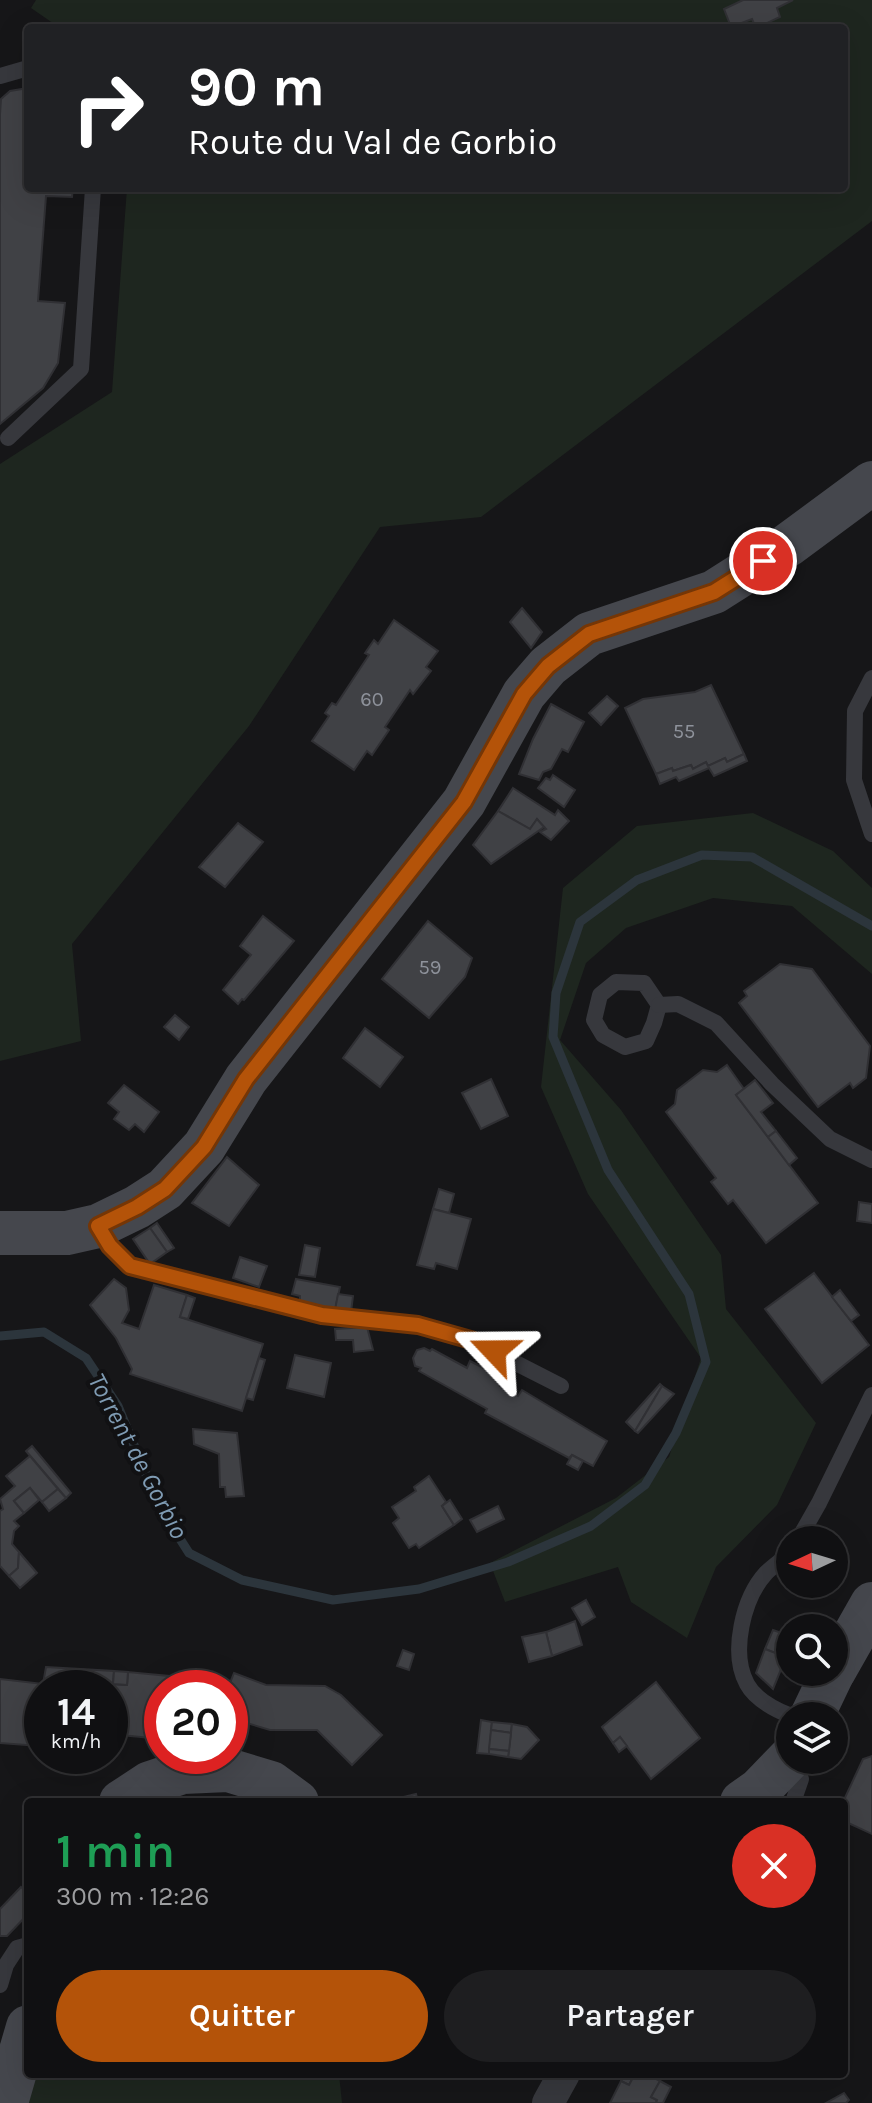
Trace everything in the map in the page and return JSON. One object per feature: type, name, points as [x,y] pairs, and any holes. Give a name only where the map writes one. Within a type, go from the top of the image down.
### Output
[{"type":"street","points":[[0,1233],[67,1233],[98,1226],[165,1189],[204,1147],[246,1079],[464,802],[524,694],[548,666],[589,634],[714,592],[788,545],[872,483]]},
{"type":"street","points":[[848,1646],[872,1604]]},
{"type":"street","points":[[127,1798],[150,1783],[183,1772],[228,1770],[271,1783],[292,1798]]},
{"type":"street","points":[[748,1798],[776,1774]]},
{"type":"street","points":[[6,2103],[24,2041]]},
{"type":"street","points":[[548,2103],[562,2078]]},
{"type":"lane","points":[[0,76],[24,69]]},
{"type":"lane","points":[[8,438],[81,369],[93,192]]},
{"type":"lane","points":[[872,678],[855,711],[854,780],[872,834]]},
{"type":"lane","points":[[616,982],[644,983],[659,1005],[646,1041],[625,1047],[603,1035],[594,1020],[600,995],[616,982]]},
{"type":"lane","points":[[659,1005],[678,1004],[716,1023],[772,1084],[830,1139],[872,1160]]},
{"type":"lane","points":[[98,1226],[110,1246],[130,1266],[322,1315],[431,1328],[471,1340],[561,1386]]},
{"type":"lane","points":[[806,1526],[872,1395]]},
{"type":"lane","points":[[776,1565],[765,1574],[746,1605],[738,1648],[747,1684],[776,1710]]},
{"type":"lane","points":[[794,1798],[801,1779],[799,1774]]},
{"type":"lane","points":[[0,1985],[6,1965],[17,1948],[24,1946]]},
{"type":"shaded area","points":[[36,0],[872,0],[872,221],[481,517],[380,527],[249,726],[72,944],[81,1041],[0,1061],[0,464],[112,392],[127,192],[848,192],[848,24],[54,24],[31,8]]},
{"type":"shaded area","points":[[753,813],[833,851],[872,888],[872,974],[792,906],[713,898],[626,928],[586,963],[560,1040],[621,1110],[721,1255],[726,1309],[816,1423],[777,1505],[716,1567],[687,1638],[631,1602],[618,1567],[505,1602],[490,1563],[616,1498],[669,1457],[701,1358],[588,1194],[541,1087],[563,888],[637,826]]},
{"type":"shaded area","points":[[24,2039],[24,2078],[339,2078],[342,2103],[0,2103],[0,2043]]},
{"type":"building","points":[[743,0],[793,0],[777,8],[780,17],[765,24],[754,24],[752,19],[730,24],[724,9]]},
{"type":"building","points":[[24,89],[24,192],[73,192],[72,197],[46,196],[38,301],[65,303],[58,363],[43,388],[0,424],[0,114],[1,99],[10,91]]},
{"type":"building","points":[[522,608],[542,632],[531,648],[510,622]]},
{"type":"building","points":[[394,620],[438,651],[426,667],[431,671],[413,694],[410,690],[385,727],[389,730],[372,755],[367,751],[354,770],[312,741],[329,716],[325,713],[332,703],[336,705],[369,655],[365,653],[374,640],[378,644]]},
{"type":"building","points":[[711,685],[744,754],[727,762],[725,758],[708,766],[706,762],[693,769],[691,765],[656,774],[625,708],[643,699],[695,692]]},
{"type":"building","points":[[607,696],[618,706],[601,725],[589,713]]},
{"type":"building","points":[[551,704],[584,722],[568,752],[562,749],[551,769],[543,772],[539,780],[519,774],[533,739]]},
{"type":"building","points":[[744,754],[747,761],[714,776],[709,768],[679,781],[676,777],[660,784],[656,774],[691,765],[693,769],[706,762],[708,766],[725,758],[727,762]]},
{"type":"building","points":[[553,775],[575,790],[564,807],[538,788]]},
{"type":"building","points":[[513,788],[555,815],[558,810],[569,821],[551,840],[540,832],[546,829],[537,819],[530,829],[498,811]]},
{"type":"building","points":[[498,811],[530,829],[537,819],[544,827],[491,864],[473,845]]},
{"type":"building","points":[[238,823],[263,842],[225,887],[199,867]]},
{"type":"building","points":[[263,916],[294,941],[238,1004],[223,990],[251,955],[240,946]]},
{"type":"building","points":[[428,921],[472,958],[465,977],[429,1018],[382,979]]},
{"type":"building","points":[[780,964],[812,969],[870,1046],[866,1078],[853,1088],[850,1083],[818,1107],[739,1003],[747,996],[744,991]]},
{"type":"building","points":[[175,1015],[189,1027],[179,1040],[164,1027]]},
{"type":"building","points":[[365,1028],[403,1057],[380,1087],[343,1058]]},
{"type":"building","points":[[727,1065],[744,1089],[736,1095],[818,1203],[766,1243],[733,1200],[728,1204],[711,1182],[716,1178],[666,1112],[675,1104],[677,1090],[703,1070],[717,1072]]},
{"type":"building","points":[[491,1079],[508,1116],[481,1129],[462,1093]]},
{"type":"building","points":[[755,1080],[773,1103],[761,1112],[776,1131],[768,1137],[736,1095]]},
{"type":"building","points":[[124,1085],[159,1112],[144,1132],[135,1124],[129,1130],[114,1119],[119,1112],[108,1103]]},
{"type":"building","points":[[776,1131],[797,1158],[789,1165],[768,1137]]},
{"type":"building","points":[[227,1157],[259,1185],[229,1226],[192,1203]]},
{"type":"building","points":[[439,1189],[454,1194],[449,1213],[433,1209]]},
{"type":"building","points":[[859,1202],[872,1204],[872,1223],[857,1221]]},
{"type":"building","points":[[433,1209],[471,1219],[457,1269],[436,1263],[434,1269],[417,1265]]},
{"type":"building","points":[[157,1223],[174,1248],[167,1252],[150,1228]]},
{"type":"building","points":[[150,1228],[167,1252],[150,1264],[133,1239]]},
{"type":"building","points":[[305,1245],[320,1248],[315,1277],[299,1275]]},
{"type":"building","points":[[240,1257],[267,1266],[259,1287],[233,1278]]},
{"type":"building","points":[[814,1273],[869,1345],[822,1383],[765,1309]]},
{"type":"building","points":[[114,1279],[126,1288],[129,1310],[122,1323],[139,1329],[154,1285],[187,1295],[180,1317],[263,1344],[242,1411],[130,1374],[132,1369],[116,1338],[90,1305]]},
{"type":"building","points":[[296,1279],[340,1287],[335,1310],[300,1301],[300,1296],[292,1294]]},
{"type":"building","points":[[840,1290],[859,1315],[851,1321],[832,1297]]},
{"type":"building","points":[[338,1294],[353,1296],[351,1312],[335,1310]]},
{"type":"building","points":[[187,1295],[195,1298],[188,1319],[180,1317]]},
{"type":"building","points":[[367,1327],[373,1350],[354,1352],[353,1340],[336,1340],[335,1329]]},
{"type":"building","points":[[432,1349],[467,1368],[470,1361],[503,1378],[500,1386],[518,1396],[522,1390],[607,1441],[593,1466],[572,1455],[569,1458],[485,1413],[487,1409],[419,1371],[421,1368],[415,1366],[413,1358],[417,1350]]},
{"type":"building","points":[[295,1355],[331,1363],[324,1397],[287,1388]]},
{"type":"building","points":[[259,1358],[265,1360],[253,1400],[246,1398]]},
{"type":"building","points":[[660,1384],[662,1386],[635,1431],[626,1422]]},
{"type":"building","points":[[662,1386],[674,1394],[638,1433],[635,1431]]},
{"type":"building","points":[[193,1429],[237,1433],[244,1496],[226,1497],[225,1487],[220,1487],[219,1454],[194,1444]]},
{"type":"building","points":[[32,1446],[71,1493],[66,1498],[26,1451]]},
{"type":"building","points":[[572,1455],[583,1461],[578,1470],[567,1464]]},
{"type":"building","points":[[30,1456],[58,1489],[42,1502],[30,1488],[14,1501],[24,1513],[14,1521],[19,1526],[14,1531],[12,1544],[19,1552],[18,1568],[9,1576],[0,1566],[0,1511],[3,1509],[0,1499],[15,1486],[6,1476]]},
{"type":"building","points":[[429,1476],[446,1502],[442,1506],[454,1525],[419,1548],[416,1544],[409,1548],[393,1523],[399,1518],[392,1507],[416,1491],[414,1487]]},
{"type":"building","points":[[30,1488],[39,1500],[24,1513],[14,1501]]},
{"type":"building","points":[[58,1489],[66,1498],[49,1511],[42,1502]]},
{"type":"building","points":[[450,1500],[462,1519],[454,1525],[442,1506]]},
{"type":"building","points":[[498,1506],[504,1519],[477,1532],[470,1520]]},
{"type":"building","points":[[19,1552],[37,1573],[20,1588],[9,1576],[18,1568]]},
{"type":"building","points":[[586,1600],[595,1617],[582,1625],[572,1608]]},
{"type":"building","points":[[575,1621],[582,1645],[552,1656],[546,1632]]},
{"type":"building","points":[[773,1630],[776,1631],[776,1653],[765,1649]]},
{"type":"building","points":[[546,1632],[552,1656],[529,1662],[522,1637]]},
{"type":"building","points":[[765,1649],[776,1653],[773,1689],[756,1673]]},
{"type":"building","points":[[403,1650],[414,1654],[409,1670],[397,1666]]},
{"type":"building","points":[[46,1667],[97,1670],[45,1670]]},
{"type":"building","points":[[128,1672],[144,1674],[144,1737],[128,1736]]},
{"type":"building","points":[[248,1678],[266,1685],[325,1686],[341,1695],[382,1735],[352,1765],[317,1730],[270,1730],[248,1723]]},
{"type":"building","points":[[0,1679],[24,1682],[24,1745],[0,1743]]},
{"type":"building","points":[[656,1682],[700,1738],[651,1779],[620,1737],[613,1743],[602,1727]]},
{"type":"building","points":[[481,1720],[492,1722],[489,1754],[477,1753]]},
{"type":"building","points":[[492,1722],[512,1724],[511,1733],[491,1730]]},
{"type":"building","points":[[512,1724],[527,1727],[539,1740],[521,1759],[508,1757]]},
{"type":"building","points":[[491,1730],[511,1733],[509,1751],[489,1749]]},
{"type":"building","points":[[620,1737],[627,1746],[619,1752],[613,1743]]},
{"type":"building","points":[[489,1749],[509,1751],[508,1757],[489,1754]]},
{"type":"building","points":[[872,1756],[872,1834],[848,1823],[848,1798],[845,1798],[863,1759]]},
{"type":"building","points":[[21,1887],[24,1890],[24,1918],[7,1936],[0,1936],[0,1909]]},
{"type":"building","points":[[623,2078],[633,2078],[629,2085],[621,2081]]},
{"type":"building","points":[[633,2078],[660,2081],[651,2097],[657,2100],[656,2103],[610,2103],[621,2081],[629,2085]]},
{"type":"building","points":[[660,2081],[671,2087],[663,2103],[656,2103],[657,2100],[651,2097]]},
{"type":"building","points":[[844,2093],[849,2100],[846,2103],[826,2103]]},
{"type":"waterway","name":"Torrent de Gorbio","points":[[0,1336],[44,1332],[86,1358],[118,1406],[159,1506],[189,1553],[242,1580],[333,1600],[419,1589],[508,1562],[591,1526],[645,1485],[676,1433],[706,1362],[689,1294],[608,1170],[553,1037],[556,993],[580,922],[637,880],[702,855],[752,857],[872,926]]},
{"type":"route","points":[[494,1351],[471,1340],[418,1325],[322,1315],[130,1266],[110,1246],[98,1226],[165,1189],[204,1147],[246,1079],[464,802],[524,694],[548,666],[589,634],[714,592],[763,561]]}]
